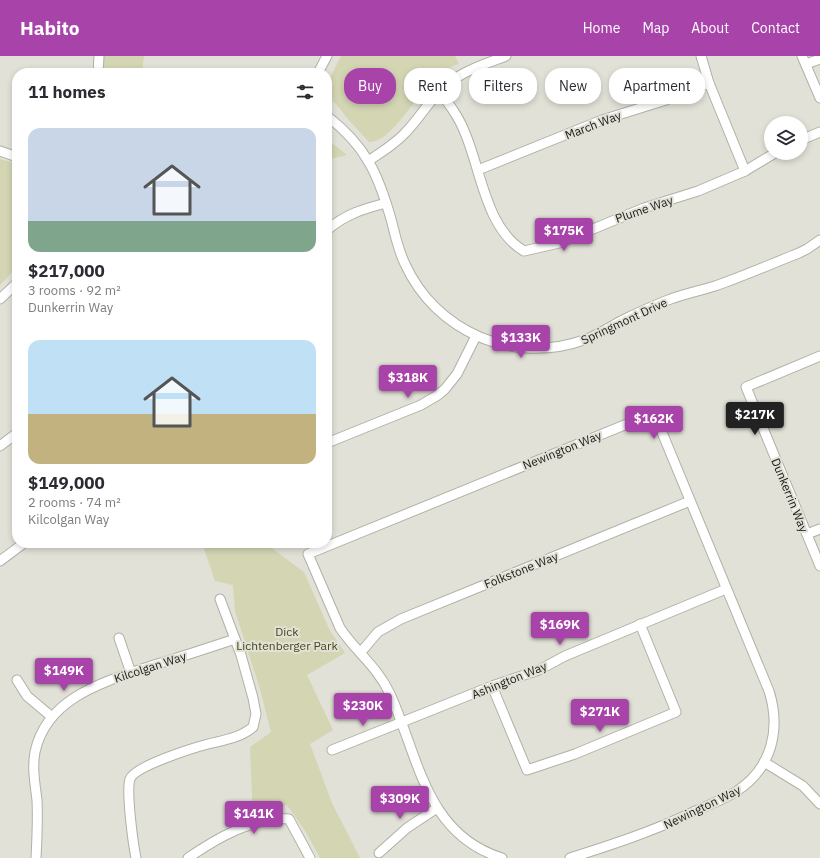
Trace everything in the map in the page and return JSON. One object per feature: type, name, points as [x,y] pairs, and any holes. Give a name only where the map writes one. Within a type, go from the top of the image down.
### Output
[{"type":"street","points":[[99,68],[100,56]]},
{"type":"street","points":[[321,68],[327,56]]},
{"type":"street","points":[[461,76],[506,56]]},
{"type":"street","points":[[701,56],[709,83],[745,171]]},
{"type":"street","points":[[820,59],[804,60],[820,98]]},
{"type":"street","name":"March Way","points":[[478,170],[602,120],[666,100],[709,83]]},
{"type":"street","points":[[368,160],[391,146],[405,133],[427,104]]},
{"type":"street","name":"Plume Way","points":[[449,104],[461,123],[468,140],[488,202],[496,220],[514,245],[524,251],[570,239],[616,218],[698,191],[745,171],[764,160]]},
{"type":"street","name":"Springmont Drive","points":[[332,120],[347,133],[361,149],[378,179],[400,254],[413,281],[425,297],[454,324],[476,336],[495,343],[514,347],[544,349],[564,346],[592,337],[625,319],[662,303],[734,279],[791,256],[807,249],[820,240]]},
{"type":"street","points":[[808,137],[820,132]]},
{"type":"street","points":[[0,151],[12,155]]},
{"type":"street","points":[[332,226],[353,213],[386,203]]},
{"type":"street","points":[[0,299],[12,288]]},
{"type":"street","points":[[332,441],[420,405],[438,395],[448,386],[457,374],[476,336]]},
{"type":"street","name":"Dunkerrin Way","points":[[820,356],[746,387],[820,566]]},
{"type":"street","name":"Newington Way","points":[[332,544],[654,413],[768,691],[774,710],[775,720],[773,740],[764,762],[756,774],[745,785],[728,796],[643,834],[570,858]]},
{"type":"street","points":[[0,446],[12,437]]},
{"type":"street","name":"Folkstone Way","points":[[361,652],[378,632],[401,619],[690,501]]},
{"type":"street","points":[[807,534],[820,529]]},
{"type":"street","points":[[0,561],[17,548]]},
{"type":"street","name":"Newington Way","points":[[323,548],[308,554],[335,620],[345,636],[361,652],[379,675],[389,693],[427,790],[437,808],[446,822],[461,836],[487,852],[502,858]]},
{"type":"street","name":"Ashington Way","points":[[332,750],[492,686],[540,670],[565,656],[726,589]]},
{"type":"street","points":[[136,858],[128,790],[130,778],[136,772],[172,755],[190,748],[238,737],[253,727],[256,714],[245,669],[220,599]]},
{"type":"street","points":[[492,686],[527,770],[575,754],[669,715],[676,712],[640,624]]},
{"type":"street","points":[[119,638],[130,673]]},
{"type":"street","name":"Kilcolgan Way","points":[[36,858],[38,831],[34,762],[41,734],[58,710],[82,692],[99,684],[235,639]]},
{"type":"street","points":[[18,680],[27,696],[52,717]]},
{"type":"street","points":[[764,762],[803,786],[820,804]]},
{"type":"street","points":[[379,853],[406,828],[437,808]]},
{"type":"street","points":[[188,858],[221,838],[253,824],[277,818],[290,819],[310,858]]},
{"type":"green space","points":[[104,56],[144,56],[143,68],[103,68]]},
{"type":"green space","points":[[341,56],[455,56],[459,64],[450,68],[404,68],[404,104],[413,104],[390,131],[380,139],[369,142],[332,100],[332,74]]},
{"type":"green space","points":[[332,143],[347,155],[332,159]]},
{"type":"green space","points":[[0,159],[12,163],[12,272],[0,285]]},
{"type":"green space","name":"Dick Lichtenberger Park","points":[[204,548],[272,548],[304,572],[330,631],[345,653],[307,675],[333,730],[310,744],[332,803],[360,858],[320,858],[306,832],[287,805],[253,819],[250,747],[271,732],[260,689],[235,611],[233,585],[215,581]]}]
